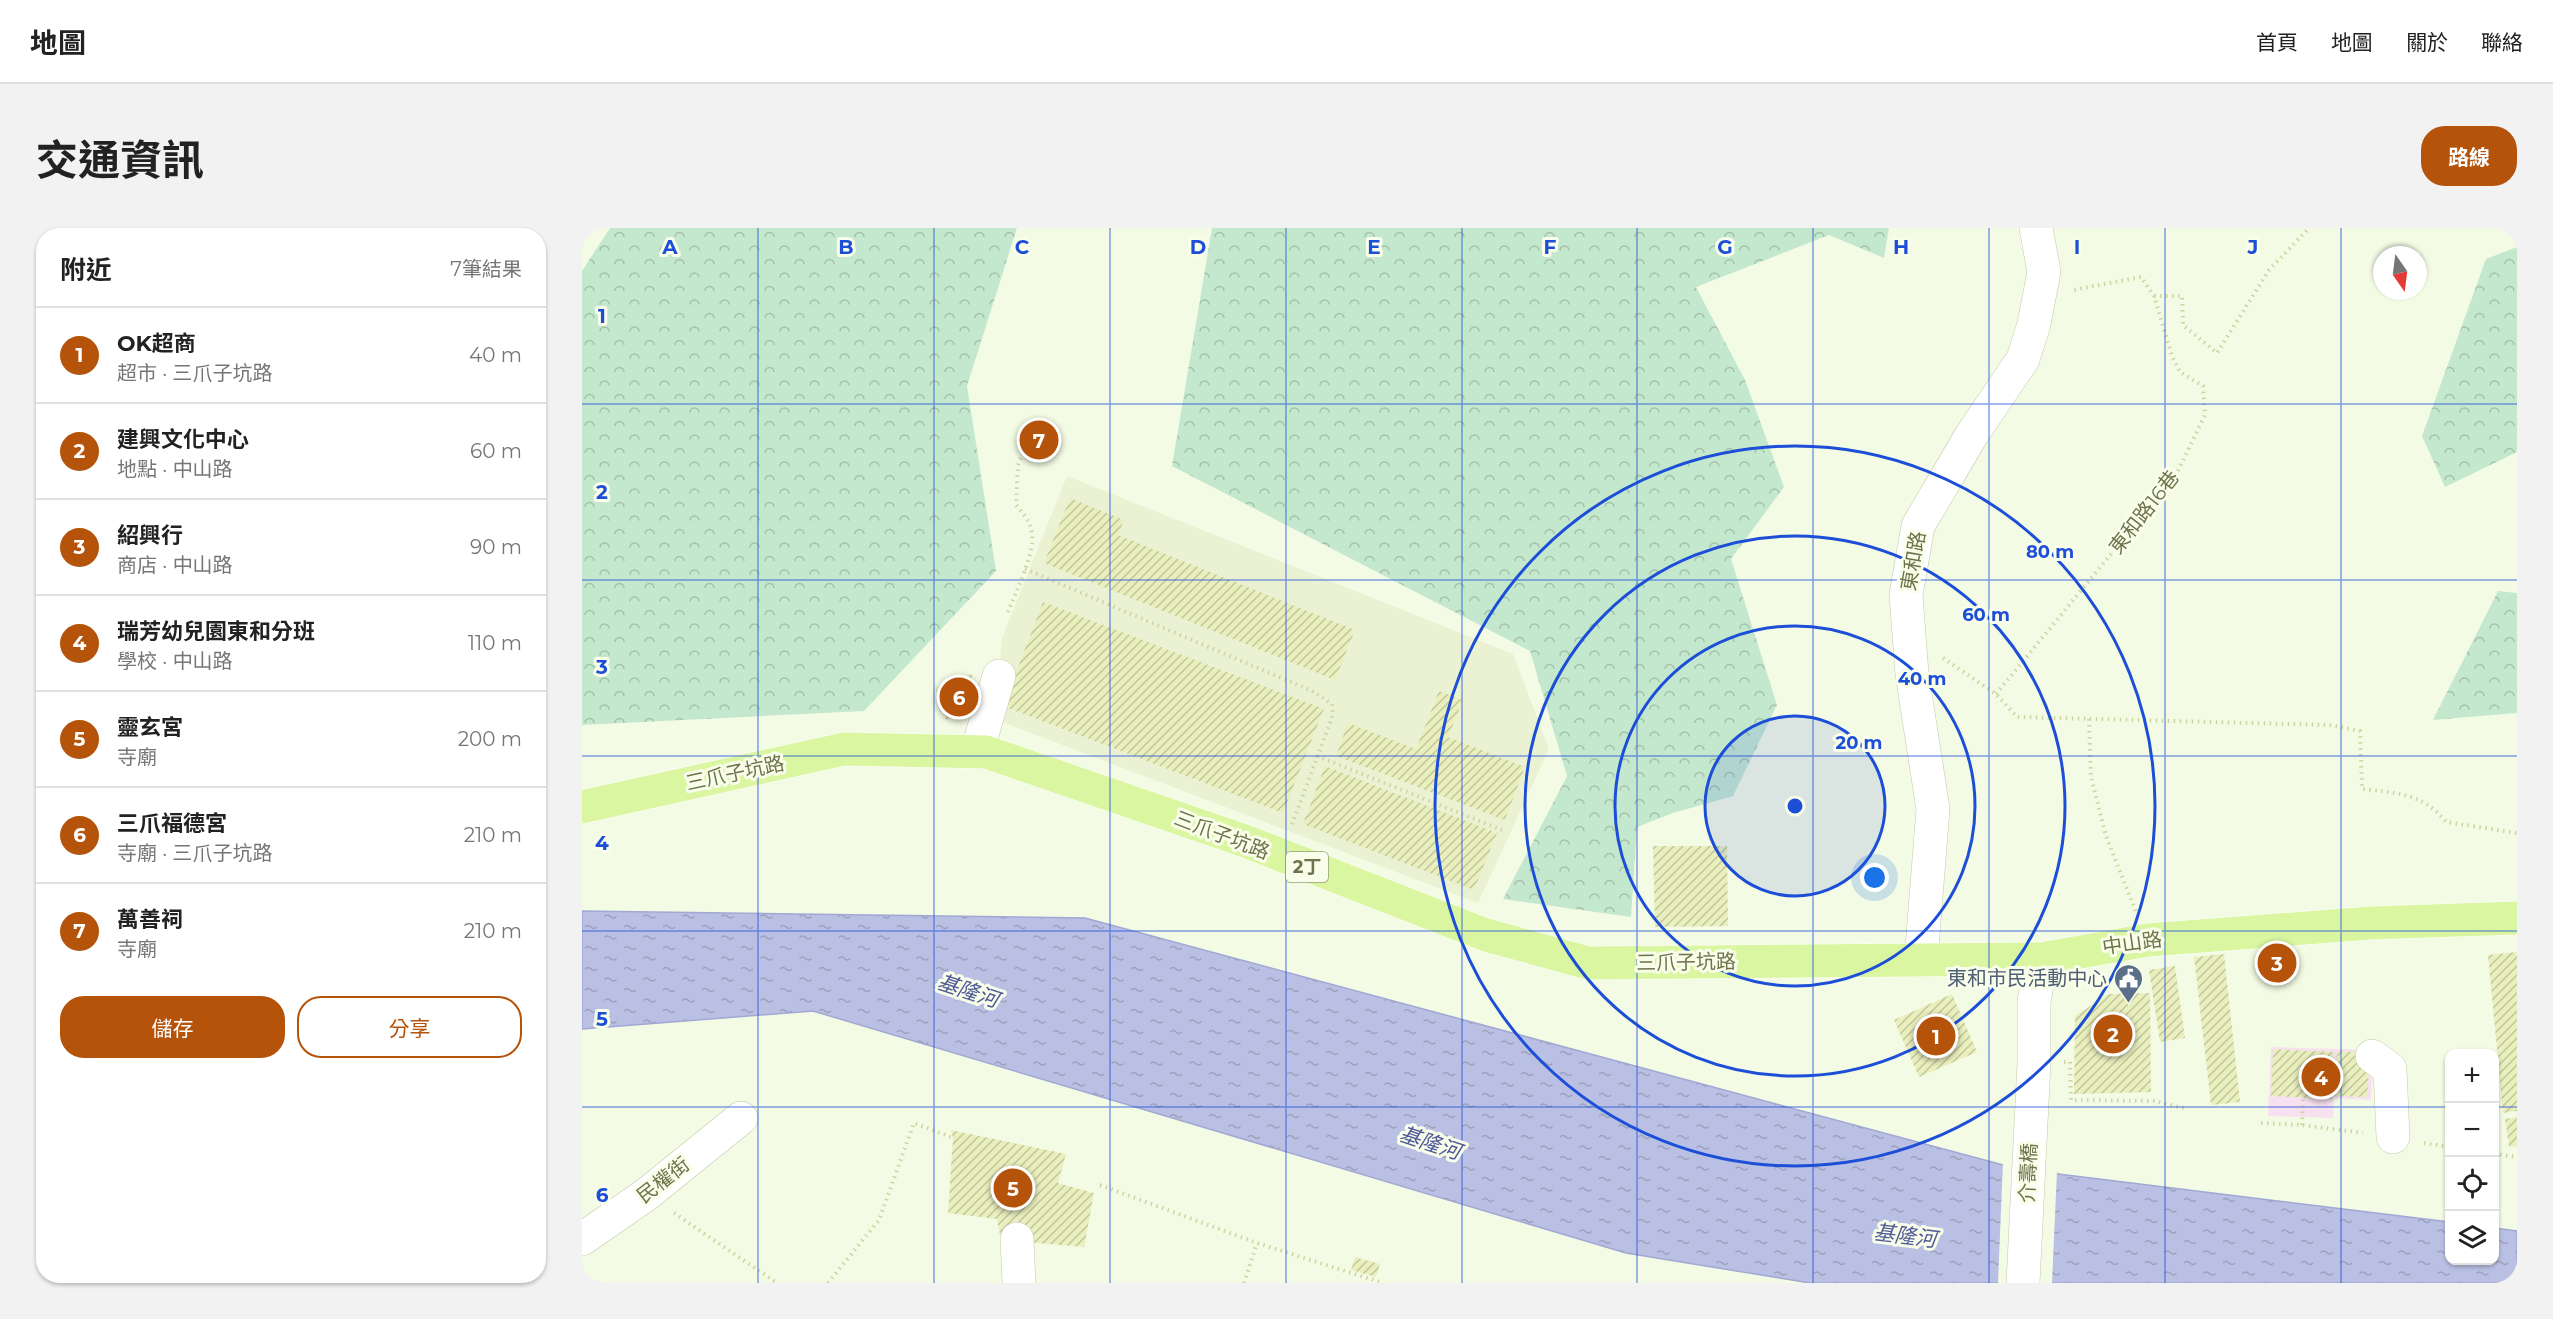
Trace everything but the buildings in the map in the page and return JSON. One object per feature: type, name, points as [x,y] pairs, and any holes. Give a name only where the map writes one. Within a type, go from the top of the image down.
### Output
[{"type":"main road","name":"三爪子坑路","points":[[582,807],[844,749],[986,752],[1245,841],[1280,857],[1486,935],[1588,963],[2041,959]]},
{"type":"main road","name":"中山路","points":[[2041,959],[2148,940],[2371,923],[2517,918]]},
{"type":"street","name":"東和路","points":[[1921,960],[1933,808],[1912,674],[1906,595],[1918,526],[1971,436],[2023,359],[2034,324],[2044,272],[2036,228]]},
{"type":"street","points":[[977,752],[999,676]]},
{"type":"street","points":[[2034,1063],[2034,1002],[2041,959]]},
{"type":"street","points":[[2372,1056],[2390,1070],[2393,1137]]},
{"type":"street","name":"介壽橋","points":[[2023,1283],[2034,1063]]},
{"type":"street","name":"民權街","points":[[582,1239],[647,1194],[741,1118]]},
{"type":"street","points":[[1017,1242],[1019,1283]]},
{"type":"path","points":[[2073,290],[2140,277],[2154,296],[2182,296],[2183,325],[2217,353],[2268,270],[2309,228]]},
{"type":"path","name":"東和路16巷","points":[[1996,694],[2176,475],[2205,415],[2203,387],[2180,372],[2172,356],[2154,296]]},
{"type":"path","points":[[1008,612],[1025,569],[1033,536],[1028,519],[1016,505],[1018,465],[1025,448]]},
{"type":"path","points":[[1025,569],[1311,691],[1332,704],[1334,715],[1280,857]]},
{"type":"path","points":[[1910,636],[1996,694],[2017,717],[2329,725],[2360,731],[2362,789],[2417,799],[2435,808],[2446,822],[2517,832]]},
{"type":"path","points":[[2089,719],[2091,777],[2106,836],[2148,940]]},
{"type":"path","points":[[1317,756],[1502,830]]},
{"type":"path","points":[[2034,1063],[2070,1062],[2071,1100],[2154,1101],[2184,1108]]},
{"type":"path","points":[[2302,1125],[2303,1097]]},
{"type":"path","points":[[828,1283],[879,1220],[914,1123],[953,1138]]},
{"type":"path","points":[[2261,1123],[2302,1125],[2445,1146]]},
{"type":"path","points":[[2499,1155],[2517,1157]]},
{"type":"path","points":[[1100,1185],[1257,1243],[1383,1283]]},
{"type":"path","points":[[647,1194],[777,1283]]},
{"type":"path","points":[[1244,1283],[1257,1243]]},
{"type":"shaded area","points":[[1067,476],[1513,654],[1549,749],[1478,903],[994,719],[1002,638]]},
{"type":"shaded area","points":[[2271,1047],[2373,1050],[2371,1100],[2334,1098],[2333,1118],[2268,1116]]},
{"type":"green space","points":[[610,228],[1017,228],[967,386],[996,571],[864,711],[582,725],[582,271]]},
{"type":"green space","points":[[1212,228],[1889,228],[1884,258],[1829,235],[1696,287],[1745,380],[1784,487],[1731,559],[1777,705],[1733,796],[1673,813],[1637,827],[1631,917],[1503,899],[1567,776],[1530,651],[1172,466]]},
{"type":"green space","points":[[2517,247],[2517,452],[2445,487],[2422,436],[2486,259]]},
{"type":"green space","points":[[2498,591],[2517,593],[2517,713],[2433,720]]},
{"type":"water","name":"基隆河","points":[[582,911],[1085,918],[2018,1169],[2445,1222],[2445,1265],[2499,1265],[2499,1229],[2517,1231],[2517,1283],[1810,1283],[1626,1253],[813,1011],[582,1029]]},
{"type":"pier","points":[[2003,1162],[2057,1171],[2052,1283],[1998,1283]]},
{"type":"place","name":"萬善祠","points":[[1039,440]]},
{"type":"place","name":"三爪福德宮","points":[[959,697]]},
{"type":"place","name":"紹興行","points":[[2277,963]]},
{"type":"place","name":"東和市民活動中心","points":[[2128,1004]]},
{"type":"place","name":"建興文化中心","points":[[2113,1034]]},
{"type":"place","name":"OK超商","points":[[1936,1036]]},
{"type":"place","name":"瑞芳幼兒園東和分班","points":[[2321,1077]]},
{"type":"place","name":"靈玄宮","points":[[1013,1188]]}]
